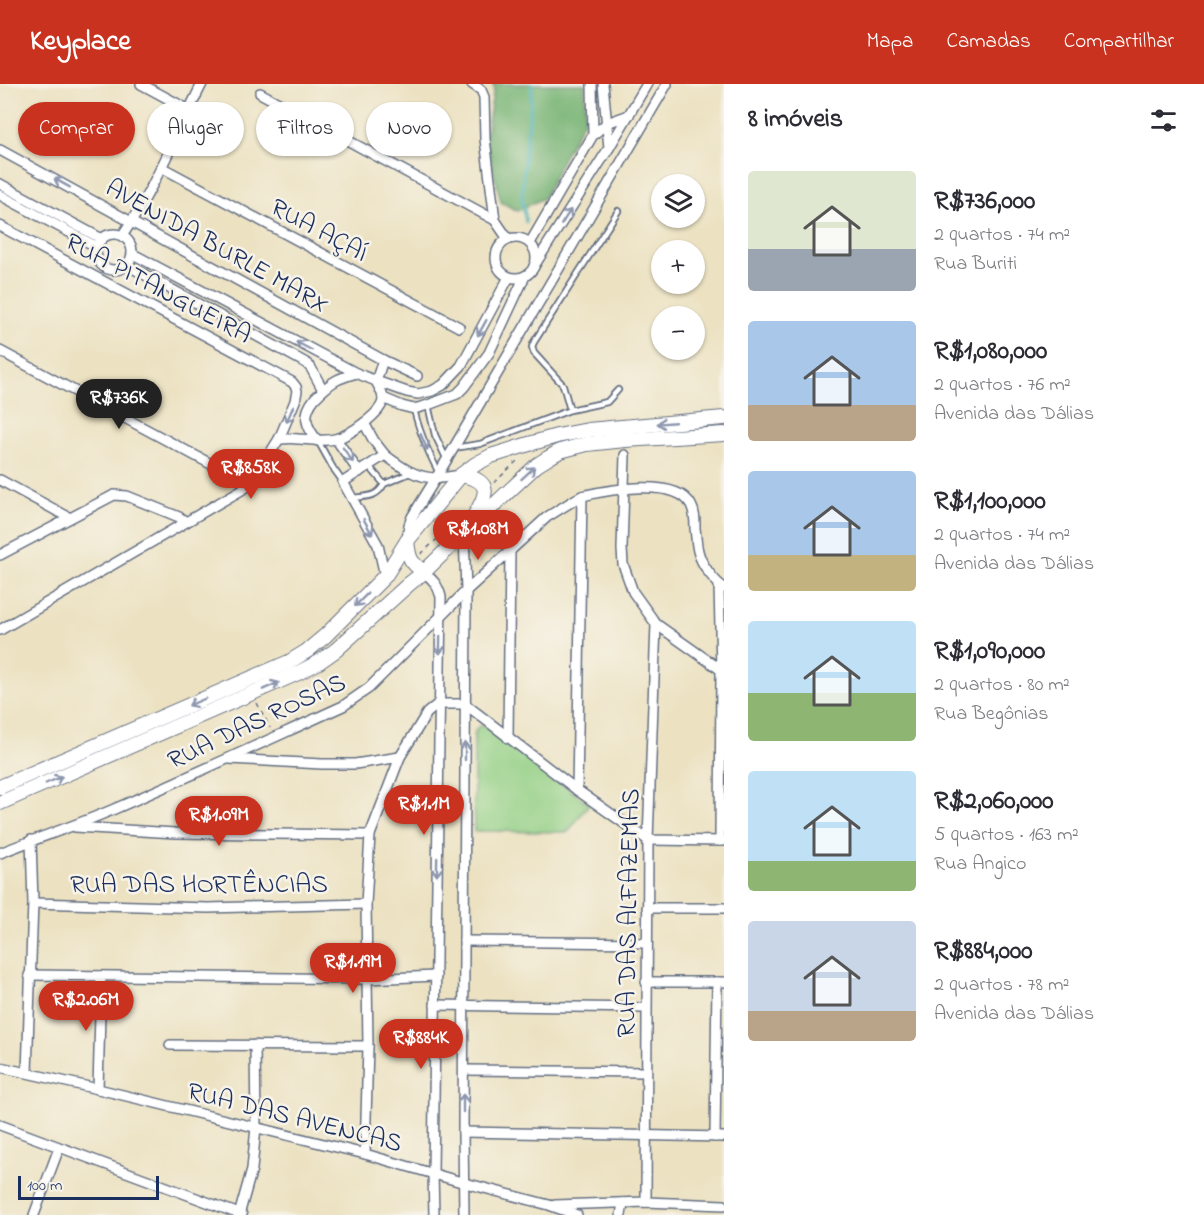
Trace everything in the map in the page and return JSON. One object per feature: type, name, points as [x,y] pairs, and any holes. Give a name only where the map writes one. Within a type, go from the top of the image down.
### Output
[{"type":"main road","points":[[0,787],[289,662],[307,651],[385,576],[407,541],[461,475],[491,456],[556,436],[588,430],[724,418]]},
{"type":"main road","points":[[0,803],[298,674],[319,662],[336,650],[424,572],[537,465],[560,451],[587,444],[625,440],[724,434]]},
{"type":"main road","points":[[461,475],[474,477],[481,481],[484,487],[481,504],[464,533]]},
{"type":"main road","points":[[407,541],[411,562],[424,572]]},
{"type":"street","points":[[141,84],[174,102]]},
{"type":"street","points":[[193,102],[202,84]]},
{"type":"street","points":[[472,84],[481,90],[484,97],[485,139],[495,220],[508,240]]},
{"type":"street","points":[[592,84],[593,135]]},
{"type":"street","points":[[603,84],[609,148]]},
{"type":"street","points":[[383,398],[414,409],[457,394],[464,387],[489,353],[525,276],[534,266],[609,148],[647,84]]},
{"type":"street","points":[[407,541],[412,517],[667,84]]},
{"type":"street","points":[[260,93],[495,220]]},
{"type":"street","points":[[530,243],[593,135],[607,123],[629,115]]},
{"type":"street","name":"AVENIDA BURLE MARX","points":[[0,150],[383,360],[417,376]]},
{"type":"street","points":[[123,236],[166,156]]},
{"type":"street","name":"RUA AÇAÍ","points":[[161,167],[459,327]]},
{"type":"street","name":"AVENIDA BURLE MARX","points":[[0,184],[100,243]]},
{"type":"street","points":[[0,195],[100,243]]},
{"type":"street","name":"RUA PITANGUEIRA","points":[[0,226],[292,382],[297,391],[295,401],[279,439]]},
{"type":"street","points":[[110,235],[123,236],[130,243],[133,254],[128,265],[110,270],[97,259],[96,252],[100,243],[110,235]]},
{"type":"street","points":[[525,276],[509,277],[499,268],[496,255],[502,243],[519,238],[530,243],[536,258],[534,266]]},
{"type":"street","name":"AVENIDA BURLE MARX","points":[[133,254],[356,373],[418,394],[432,391],[443,385],[461,366],[509,277]]},
{"type":"street","points":[[128,265],[306,363],[323,390]]},
{"type":"street","points":[[99,278],[104,267]]},
{"type":"street","points":[[0,351],[250,485]]},
{"type":"street","points":[[0,630],[250,485],[279,439],[299,438],[318,441],[336,439],[364,423],[381,405],[383,398],[376,381],[383,360]]},
{"type":"street","points":[[318,441],[311,433],[307,423],[306,413],[309,406],[323,390],[337,380],[356,373]]},
{"type":"street","points":[[299,438],[307,423]]},
{"type":"street","points":[[364,423],[385,455],[411,473],[438,476],[461,475]]},
{"type":"street","points":[[336,439],[359,472]]},
{"type":"street","points":[[385,455],[343,482],[378,545],[385,576]]},
{"type":"street","points":[[625,455],[623,564],[633,592],[656,624],[723,672]]},
{"type":"street","points":[[0,480],[70,518]]},
{"type":"street","name":"RUA DAS ROSAS","points":[[0,854],[31,840],[70,827],[342,706],[369,688],[466,591],[547,517],[582,496],[623,488],[656,488],[683,495],[691,504],[694,513],[698,552],[709,573],[721,586]]},
{"type":"street","points":[[3,551],[114,495],[127,495],[186,522]]},
{"type":"street","points":[[577,790],[582,496]]},
{"type":"street","points":[[464,533],[466,591],[464,1215]]},
{"type":"street","points":[[508,738],[510,550]]},
{"type":"street","points":[[424,572],[436,582],[441,597],[434,1215]]},
{"type":"street","points":[[365,1154],[368,1046],[366,904],[369,835],[400,757],[427,713],[438,704],[465,704],[577,790],[648,840],[722,841],[721,586]]},
{"type":"street","name":"RUA DAS ALFAZEMAS","points":[[646,1203],[648,840],[656,624]]},
{"type":"street","points":[[226,759],[355,764],[400,757]]},
{"type":"street","points":[[70,827],[175,833],[369,835]]},
{"type":"street","points":[[27,1072],[33,903],[31,840]]},
{"type":"street","name":"RUA DAS HORTÊNCIAS","points":[[33,903],[208,908],[366,904]]},
{"type":"street","points":[[647,908],[724,908]]},
{"type":"street","points":[[464,941],[647,943]]},
{"type":"street","points":[[29,975],[366,979],[436,976]]},
{"type":"street","points":[[98,1089],[101,976]]},
{"type":"street","points":[[463,1132],[720,1137],[720,982],[646,982]]},
{"type":"street","points":[[435,1005],[646,1008]]},
{"type":"street","points":[[170,1045],[368,1046]]},
{"type":"street","points":[[0,1125],[240,1215],[252,1169],[256,1127],[255,1045]]},
{"type":"street","name":"RUA DAS AVENCAS","points":[[0,1067],[365,1154],[549,1205],[577,1215]]},
{"type":"street","points":[[464,1070],[646,1072]]},
{"type":"street","points":[[34,1215],[59,1148]]},
{"type":"street","points":[[621,1215],[622,1203]]},
{"type":"street","points":[[549,1205],[646,1203],[724,1205]]},
{"type":"lane","points":[[570,410],[563,385],[534,353],[532,347],[618,211]]},
{"type":"lane","points":[[454,448],[480,444],[570,410],[607,402],[618,390]]},
{"type":"lane","points":[[428,405],[435,435],[447,460]]},
{"type":"lane","points":[[414,409],[417,425],[438,476]]},
{"type":"lane","points":[[318,441],[343,482]]},
{"type":"lane","points":[[369,465],[384,484]]},
{"type":"lane","points":[[352,498],[377,494],[384,484],[411,473]]},
{"type":"path","points":[[252,694],[274,737]]},
{"type":"green space","points":[[493,84],[585,84],[585,119],[544,198],[517,211],[501,202],[485,138]]},
{"type":"green space","points":[[486,726],[589,804],[568,832],[474,831],[474,736],[476,729]]},
{"type":"waterway","points":[[526,222],[522,198],[532,84]]}]
